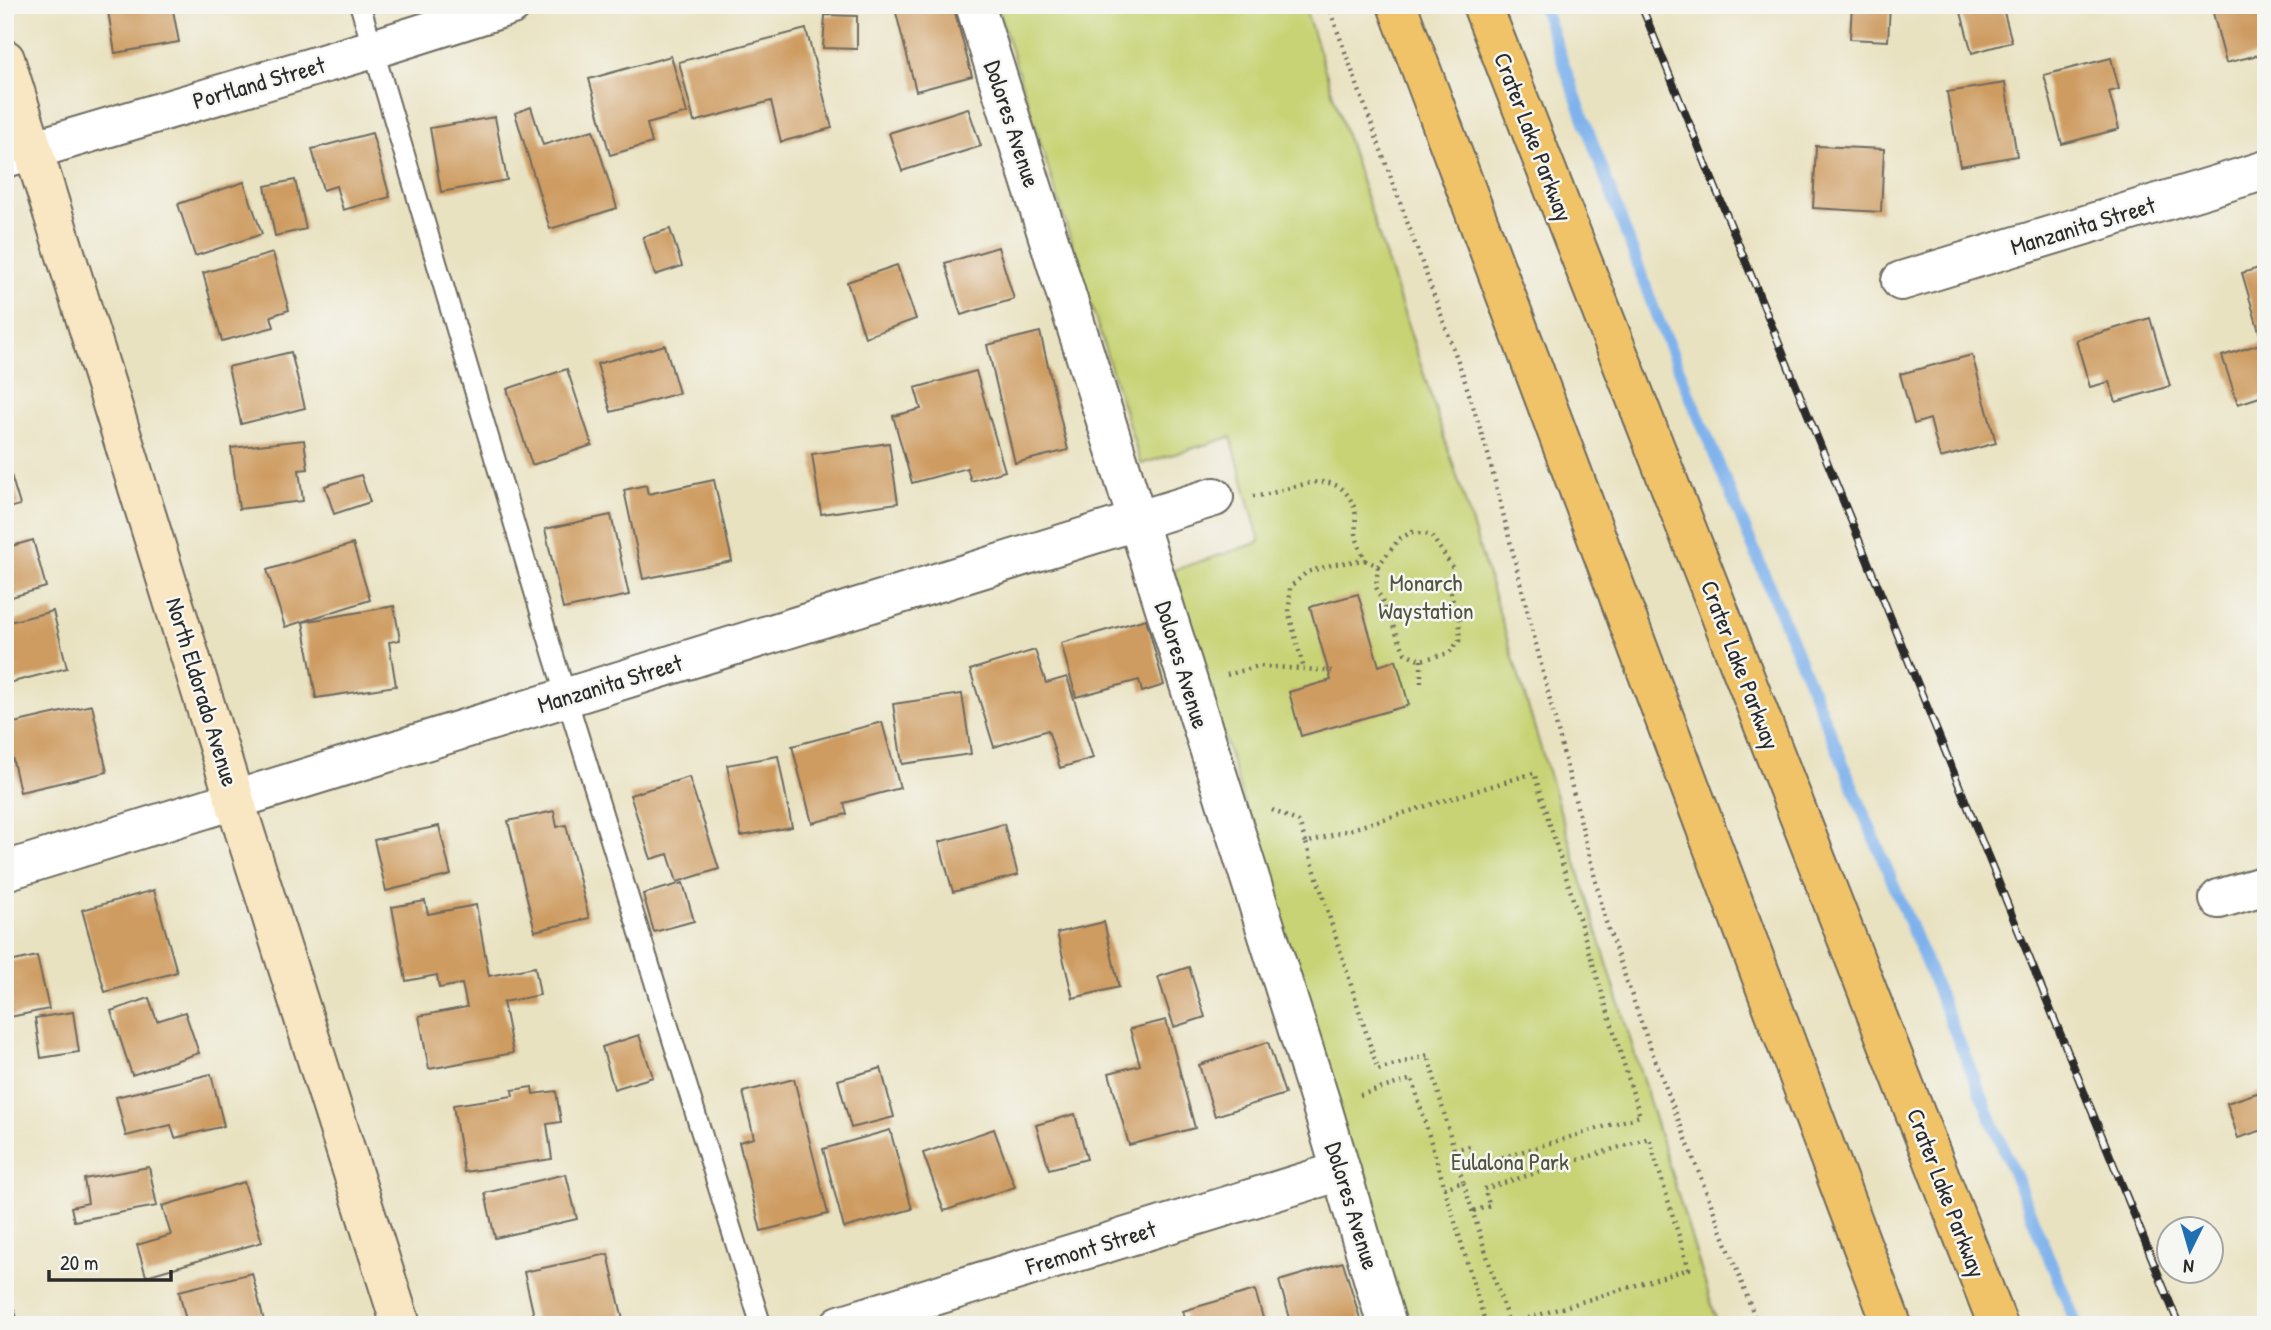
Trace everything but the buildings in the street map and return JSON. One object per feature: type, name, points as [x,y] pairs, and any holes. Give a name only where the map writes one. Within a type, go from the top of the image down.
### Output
[{"type":"main road","points":[[1397,5],[1892,1325]]},
{"type":"main road","name":"Crater Lake Parkway","points":[[1482,5],[1998,1325]]},
{"type":"street","name":"Portland Street","points":[[20,153],[373,50],[512,5]]},
{"type":"street","name":"Dolores Avenue","points":[[975,5],[1342,1171],[1387,1325]]},
{"type":"street","name":"North Eldorado Avenue","points":[[5,59],[20,153],[235,802],[401,1325]]},
{"type":"street","name":"Manzanita Street","points":[[1901,281],[2266,170]]},
{"type":"street","name":"Manzanita Street","points":[[5,871],[1214,497]]},
{"type":"street","points":[[2219,899],[2266,885]]},
{"type":"street","name":"Fremont Street","points":[[840,1325],[1342,1171]]},
{"type":"lane","points":[[360,5],[566,698],[761,1325]]},
{"type":"lane","points":[[5,1315],[8,1325]]},
{"type":"path","points":[[1328,5],[1463,374],[1487,450],[1606,922],[1647,1039],[1758,1325]]},
{"type":"path","points":[[1214,497],[1263,496],[1304,484],[1329,482],[1344,490],[1355,509],[1356,538],[1365,560]]},
{"type":"path","points":[[1412,532],[1431,536],[1452,568],[1449,585],[1460,616],[1459,641],[1449,653],[1421,660],[1405,653],[1376,587],[1378,566],[1399,539],[1412,532]]},
{"type":"path","points":[[1304,669],[1289,614],[1290,587],[1307,572],[1335,564],[1365,560],[1378,566]]},
{"type":"path","points":[[1421,660],[1421,687]]},
{"type":"path","points":[[1189,685],[1259,666],[1332,671]]},
{"type":"path","points":[[1454,1150],[1470,1146],[1477,1165],[1640,1116],[1534,773],[1306,843],[1378,1070],[1428,1055],[1454,1150],[1463,1182],[1509,1324],[1689,1269],[1649,1138],[1484,1189],[1490,1206],[1473,1211]]},
{"type":"path","points":[[1322,1107],[1412,1079],[1486,1325]]},
{"type":"path","points":[[1444,1188],[1463,1182]]},
{"type":"green space","name":"Eulalona Park","points":[[997,5],[1304,5],[1464,498],[1718,1325],[1401,1325],[1174,570],[1260,542],[1231,437],[1141,464]]},
{"type":"waterway","points":[[1542,5],[1655,312],[2077,1325]]},
{"type":"railway","points":[[1641,5],[2179,1325]]},
{"type":"park label","name":"Monarch Waystation","points":[[1426,597]]}]
